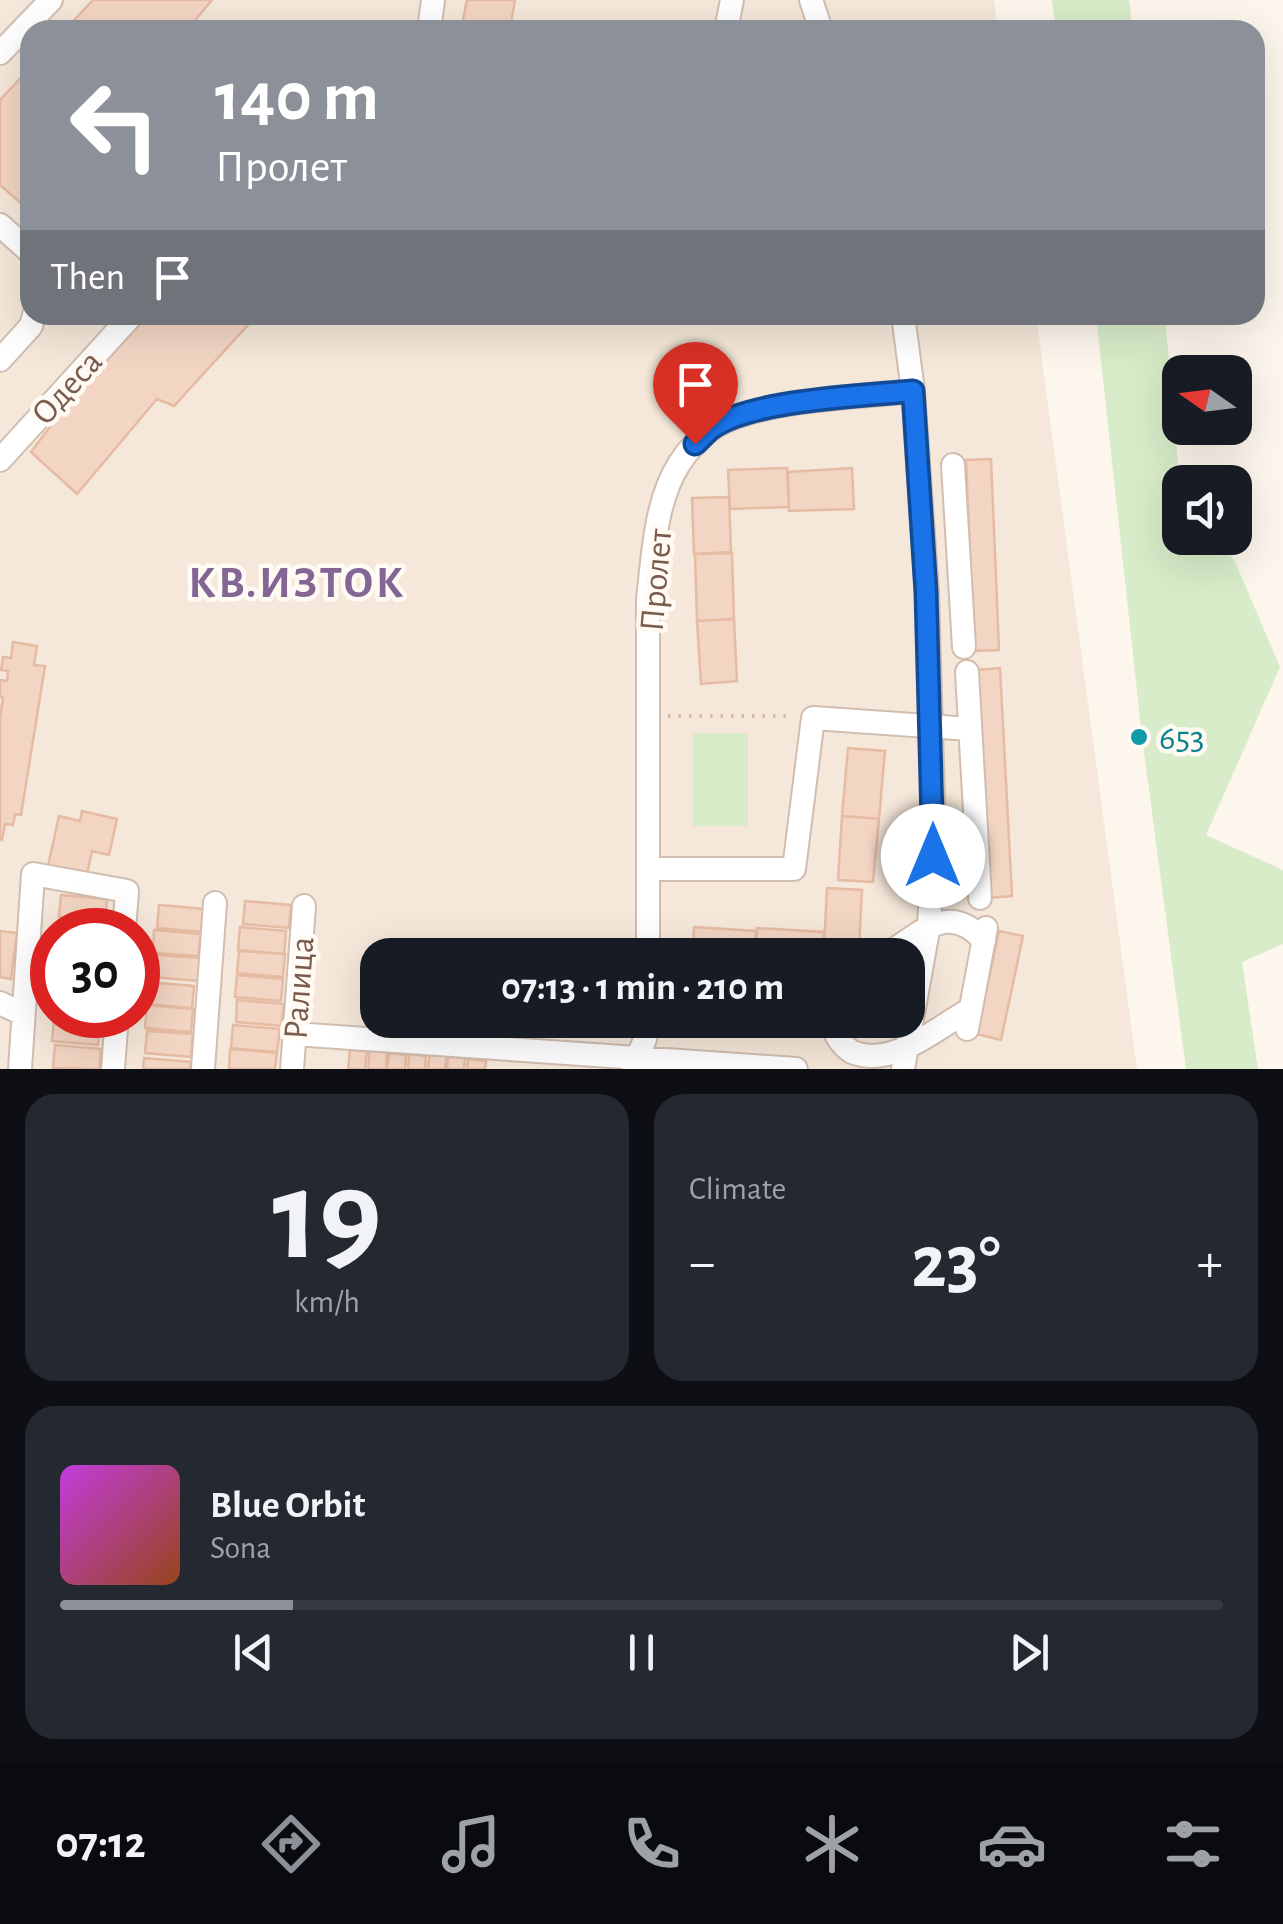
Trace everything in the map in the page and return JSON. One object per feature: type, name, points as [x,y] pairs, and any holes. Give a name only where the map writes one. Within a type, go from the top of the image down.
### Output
[{"type":"street","points":[[28,20],[52,0]]},
{"type":"street","points":[[0,224],[20,243]]},
{"type":"street","points":[[0,360],[31,325]]},
{"type":"street","name":"Одеса","points":[[0,460],[123,325]]},
{"type":"street","points":[[904,325],[923,539],[934,834],[929,925],[905,1060]]},
{"type":"street","name":"Пролет","points":[[648,938],[648,599],[663,502],[678,465],[713,427],[740,415],[790,404],[913,391]]},
{"type":"street","points":[[953,466],[964,647]]},
{"type":"street","points":[[923,539],[956,516]]},
{"type":"street","points":[[926,592],[961,594]]},
{"type":"street","points":[[967,672],[980,898]]},
{"type":"street","points":[[649,868],[794,869],[813,718],[970,729]]},
{"type":"street","points":[[31,908],[33,874],[126,891],[125,908]]},
{"type":"street","points":[[203,1069],[215,903]]},
{"type":"street","name":"Ралица","points":[[292,1069],[304,906]]},
{"type":"street","points":[[20,1069],[30,916]]},
{"type":"street","points":[[905,1060],[952,1019],[969,1019],[985,934],[950,921],[929,925],[910,938]]},
{"type":"street","points":[[0,1004],[23,1014]]},
{"type":"street","points":[[294,1034],[634,1064],[796,1069]]},
{"type":"street","points":[[113,1069],[115,1038]]},
{"type":"street","points":[[634,1064],[645,1038]]},
{"type":"street","points":[[839,1038],[854,1054],[905,1060]]},
{"type":"path","points":[[648,717],[813,718]]},
{"type":"shaded area","points":[[0,0],[994,0],[997,20],[20,20],[20,325],[1037,325],[1137,1069],[0,1069]]},
{"type":"green space","points":[[1052,0],[1129,0],[1132,20],[1055,20]]},
{"type":"green space","points":[[1097,325],[1166,325],[1168,355],[1162,355],[1162,445],[1176,445],[1178,465],[1162,465],[1162,555],[1230,555],[1280,667],[1206,835],[1283,870],[1283,944],[1242,962],[1258,1069],[1186,1069],[1142,737]]},
{"type":"green space","points":[[693,733],[748,733],[748,826],[693,826]]},
{"type":"building","points":[[93,0],[212,0],[195,20],[74,20]]},
{"type":"building","points":[[467,0],[515,0],[512,20],[463,20]]},
{"type":"building","points":[[20,79],[20,202],[0,185],[0,100]]},
{"type":"building","points":[[139,325],[248,325],[174,406],[157,399],[77,494],[31,452],[68,403]]},
{"type":"building","points":[[991,459],[999,650],[974,651],[966,460]]},
{"type":"building","points":[[787,468],[789,507],[730,509],[728,470]]},
{"type":"building","points":[[852,468],[854,509],[789,511],[788,472]]},
{"type":"building","points":[[729,497],[731,552],[694,554],[692,498]]},
{"type":"building","points":[[732,553],[734,619],[697,621],[695,554]]},
{"type":"building","points":[[734,619],[737,681],[701,684],[697,621]]},
{"type":"building","points":[[13,642],[37,646],[34,665],[45,666],[21,815],[15,814],[13,825],[5,824],[2,840],[0,680],[7,681],[8,671],[1,670],[3,657],[11,658]]},
{"type":"building","points":[[1000,668],[1012,896],[987,898],[975,670]]},
{"type":"building","points":[[848,748],[885,751],[879,819],[842,816]]},
{"type":"building","points":[[82,811],[117,819],[109,855],[92,851],[87,874],[48,866],[59,816],[80,821]]},
{"type":"building","points":[[842,816],[879,819],[873,882],[838,880]]},
{"type":"building","points":[[827,888],[862,890],[860,938],[824,938]]},
{"type":"building","points":[[61,895],[107,899],[106,908],[60,908]]},
{"type":"building","points":[[245,901],[291,905],[289,928],[243,924]]},
{"type":"building","points":[[159,905],[205,909],[204,932],[160,928]]},
{"type":"building","points":[[240,927],[286,931],[284,954],[238,950]]},
{"type":"building","points":[[694,927],[756,931],[755,938],[694,938]]},
{"type":"building","points":[[757,928],[824,932],[823,938],[757,938]]},
{"type":"building","points":[[0,931],[17,933],[11,979],[0,977]]},
{"type":"building","points":[[160,931],[201,934],[198,956],[160,953]]},
{"type":"building","points":[[999,931],[1023,936],[1001,1040],[977,1034]]},
{"type":"building","points":[[239,951],[285,954],[283,977],[237,973]]},
{"type":"building","points":[[160,955],[201,958],[199,981],[160,978]]},
{"type":"building","points":[[237,975],[283,979],[281,1001],[235,997]]},
{"type":"building","points":[[160,983],[194,986],[192,1008],[160,1005]]},
{"type":"building","points":[[237,1000],[284,1004],[281,1026],[236,1022]]},
{"type":"building","points":[[160,1006],[193,1009],[191,1032],[160,1029]]},
{"type":"building","points":[[233,1025],[280,1029],[277,1052],[231,1048]]},
{"type":"building","points":[[160,1032],[193,1034],[191,1057],[145,1053],[146,1038],[160,1038]]},
{"type":"building","points":[[52,1038],[99,1038],[98,1045],[52,1041]]},
{"type":"building","points":[[55,1045],[101,1049],[99,1069],[53,1068]]},
{"type":"building","points":[[230,1049],[277,1053],[275,1069],[229,1069]]},
{"type":"building","points":[[350,1050],[367,1051],[365,1069],[348,1069]]},
{"type":"building","points":[[370,1050],[387,1052],[386,1069],[368,1069]]},
{"type":"building","points":[[389,1053],[406,1055],[405,1069],[387,1069]]},
{"type":"building","points":[[430,1053],[447,1055],[445,1069],[428,1069]]},
{"type":"building","points":[[409,1054],[426,1056],[425,1069],[408,1069]]},
{"type":"building","points":[[448,1057],[465,1058],[464,1069],[447,1069]]},
{"type":"building","points":[[144,1058],[191,1062],[190,1069],[143,1069]]},
{"type":"building","points":[[468,1059],[486,1061],[485,1069],[467,1069]]},
{"type":"place","name":"653","points":[[1139,737]]},
{"type":"district","name":"КВ.ИЗТОК","points":[[297,581]]},
{"type":"route","points":[[695,444],[713,427],[740,415],[790,404],[913,391],[926,592],[933,856]]}]
